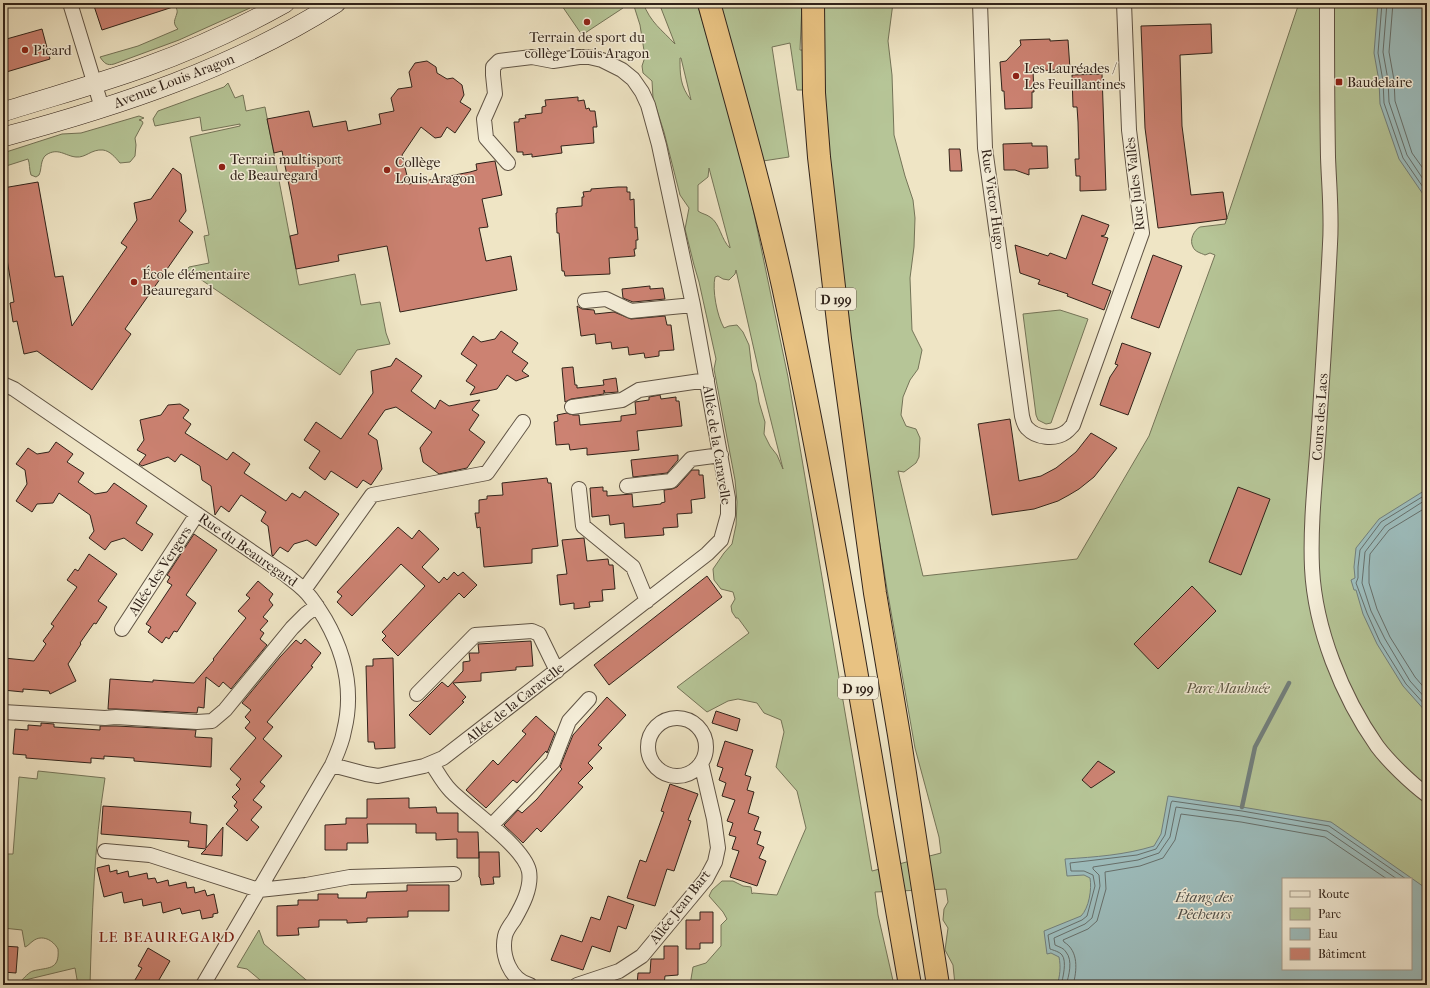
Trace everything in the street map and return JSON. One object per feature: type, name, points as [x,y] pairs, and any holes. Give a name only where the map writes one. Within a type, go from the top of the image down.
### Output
[{"type":"highway","name":"D 199","points":[[709,3],[761,192],[783,285],[830,526],[910,985]]},
{"type":"highway","name":"D 199","points":[[813,3],[814,93],[818,150],[840,339],[875,593],[938,985]]},
{"type":"main road","name":"Avenue Louis Aragon","points":[[3,112],[146,67],[200,46],[259,18],[285,3]]},
{"type":"main road","name":"Avenue Louis Aragon","points":[[3,137],[102,108],[184,80],[234,59],[300,25],[336,3]]},
{"type":"street","points":[[70,3],[102,108]]},
{"type":"street","name":"Rue Victor Hugo","points":[[980,3],[985,148],[1022,416],[1026,427],[1035,434],[1044,437],[1055,436],[1066,432],[1073,425]]},
{"type":"street","name":"Rue Jules Vallès","points":[[1073,425],[1142,233],[1129,130],[1124,3]]},
{"type":"street","name":"Cours des Lacs","points":[[1327,3],[1330,240],[1314,496],[1312,569],[1315,594],[1319,618],[1328,646],[1354,709],[1378,747],[1413,784],[1427,795]]},
{"type":"street","name":"Allée de la Caravelle","points":[[332,765],[378,776],[432,764],[454,751],[708,554],[721,540],[728,515],[728,498],[721,455],[693,305],[659,145],[648,105],[642,92],[633,80],[622,70],[589,57],[553,61],[532,57],[499,61],[494,67],[492,75],[495,94],[484,119],[486,138],[508,164]]},
{"type":"street","points":[[585,301],[606,299],[631,311],[693,305]]},
{"type":"street","points":[[572,407],[622,400],[639,390],[707,380]]},
{"type":"street","name":"Rue du Beauregard","points":[[3,384],[14,389],[286,575],[304,590],[317,606],[333,632],[342,656],[347,682],[348,703],[346,723],[340,746],[332,765],[203,985]]},
{"type":"street","points":[[304,590],[372,495],[487,473],[523,422]]},
{"type":"street","points":[[627,486],[671,481],[691,459],[721,455]]},
{"type":"street","points":[[579,489],[583,526],[633,567],[647,600]]},
{"type":"street","name":"Allée des Vergers","points":[[122,629],[197,514]]},
{"type":"street","points":[[3,712],[196,722],[212,721],[225,710],[292,628],[306,614],[317,606]]},
{"type":"street","points":[[417,694],[475,635],[532,631],[539,634],[557,670]]},
{"type":"street","points":[[491,826],[553,762],[569,722],[589,699]]},
{"type":"street","name":"Allée Jean Bart","points":[[577,985],[619,971],[642,956],[706,879],[715,862],[718,848],[714,819],[702,763],[705,756],[706,743],[701,731],[695,724],[688,720],[670,718],[655,727],[650,736],[648,754],[652,763],[659,770],[668,775],[677,777],[691,773],[702,763]]},
{"type":"street","points":[[432,764],[450,790],[519,852],[529,870],[528,890],[516,917],[505,935],[505,956],[512,973],[523,983],[530,985]]},
{"type":"street","points":[[105,851],[150,855],[260,890],[306,885],[350,877],[454,874]]},
{"type":"green space","points":[[174,3],[252,3],[250,8],[179,40],[112,65],[106,64],[103,61],[100,57],[138,46],[178,29],[175,23],[177,9]]},
{"type":"green space","name":"Terrain de sport du collège Louis Aragon","points":[[560,3],[620,3],[623,8],[582,35]]},
{"type":"green space","name":"Parc Maubuée","points":[[633,3],[643,3],[649,16],[675,44],[659,3],[697,3],[736,135],[788,377],[872,871],[941,853],[939,837],[915,748],[887,589],[866,456],[844,289],[826,134],[821,3],[893,3],[888,41],[892,75],[894,135],[913,200],[915,218],[914,247],[910,278],[912,330],[922,350],[918,369],[910,380],[903,397],[901,415],[906,426],[916,429],[920,438],[919,457],[916,463],[904,472],[898,471],[923,576],[1077,559],[1149,436],[1215,255],[1210,253],[1205,255],[1195,250],[1192,244],[1193,236],[1196,230],[1200,227],[1225,224],[1298,6],[1343,3],[1427,3],[1427,985],[955,985],[953,965],[945,950],[948,928],[943,920],[944,909],[948,902],[946,889],[875,892],[878,915],[894,985],[690,985],[693,967],[706,963],[721,946],[721,925],[727,919],[709,896],[712,890],[722,881],[733,881],[743,886],[751,887],[752,894],[777,895],[806,828],[797,791],[776,767],[784,732],[781,720],[764,713],[757,703],[738,699],[728,701],[707,712],[677,687],[749,633],[732,612],[731,606],[735,599],[733,592],[721,589],[714,580],[713,569],[732,544],[736,525],[737,502],[735,480],[714,369],[716,359],[699,282],[685,229],[689,208],[680,195],[664,132],[653,98],[652,81],[643,73],[642,66],[645,57],[640,25]],"holes":[[[681,58],[691,100],[683,85]],[[709,168],[730,248],[724,241],[716,223],[708,216],[698,211],[698,185],[708,177]],[[736,270],[762,385],[783,469],[777,455],[770,446],[764,434],[765,422],[752,370],[749,345],[743,332],[737,325],[724,328],[717,310],[714,289],[715,277],[718,276],[729,280],[735,274]]]},
{"type":"green space","points":[[718,3],[802,3],[800,50],[803,50],[805,90],[797,90],[790,43],[772,47],[789,157],[763,161]]},
{"type":"green space","points":[[228,83],[235,98],[243,95],[246,111],[265,107],[299,285],[355,274],[361,305],[380,302],[386,333],[390,344],[357,350],[340,375],[187,270],[189,267],[209,263],[204,236],[209,235],[190,137],[240,126],[240,124],[202,131],[200,117],[155,126],[153,119],[158,111],[224,87]]},
{"type":"green space","points":[[139,116],[144,118],[139,120],[143,123],[135,138],[135,156],[130,162],[120,163],[110,153],[99,150],[80,157],[58,152],[50,153],[44,157],[39,175],[36,177],[31,175],[28,159],[3,167],[3,153],[62,134],[81,133]]},
{"type":"green space","points":[[1060,310],[1088,319],[1051,423],[1046,424],[1038,420],[1036,415],[1023,314]]},
{"type":"green space","points":[[38,771],[105,778],[96,855],[90,985],[78,985],[75,968],[21,981],[31,972],[55,965],[58,956],[58,949],[53,943],[44,938],[36,939],[25,947],[22,930],[3,928],[3,879],[5,854],[13,854],[19,777],[37,779]]},
{"type":"green space","points":[[259,930],[264,944],[312,985],[266,985],[247,969],[237,967]]},
{"type":"water","points":[[1378,3],[1427,3],[1427,200],[1399,159],[1380,104],[1379,81],[1374,53]]},
{"type":"water","points":[[1427,489],[1427,713],[1403,686],[1377,644],[1363,614],[1356,590],[1354,590],[1351,580],[1355,578],[1354,567],[1356,548],[1379,519]]},
{"type":"water","name":"Étang des Pêcheurs","points":[[1168,796],[1331,822],[1411,878],[1282,878],[1282,970],[1412,970],[1412,879],[1427,889],[1427,985],[1057,985],[1060,971],[1059,957],[1051,953],[1047,954],[1044,931],[1081,916],[1084,913],[1088,903],[1091,887],[1090,878],[1084,875],[1067,876],[1065,859],[1132,852],[1154,846],[1161,834]]},
{"type":"building","points":[[93,3],[176,3],[176,6],[102,30]]},
{"type":"building","points":[[1211,24],[1212,53],[1180,55],[1182,126],[1191,195],[1223,192],[1227,219],[1158,228],[1145,128],[1141,26]]},
{"type":"building","name":"Picard","points":[[42,29],[50,59],[3,73],[3,40]]},
{"type":"building","name":"Les Lauréades / Les Feuillantines","points":[[1050,39],[1050,41],[1068,40],[1070,69],[1033,71],[1034,92],[1032,92],[1032,108],[1005,109],[1000,62],[1006,61],[1021,45],[1020,40]]},
{"type":"building","points":[[427,61],[436,67],[437,73],[447,79],[453,78],[462,85],[464,95],[460,102],[471,109],[455,133],[447,127],[441,137],[435,138],[421,127],[402,155],[409,184],[470,172],[477,170],[476,164],[495,161],[502,195],[482,199],[488,227],[479,228],[486,261],[511,256],[517,290],[400,312],[387,246],[338,255],[339,261],[296,269],[290,236],[298,234],[292,200],[282,151],[274,153],[267,119],[309,111],[313,127],[346,121],[348,131],[381,124],[379,114],[394,111],[391,98],[398,89],[412,87],[409,72],[415,63]]},
{"type":"building","points":[[1102,74],[1106,190],[1080,191],[1080,176],[1076,176],[1075,159],[1079,159],[1078,122],[1077,107],[1073,107],[1072,75]]},
{"type":"building","points":[[578,97],[578,101],[584,100],[586,109],[589,108],[590,111],[595,111],[597,127],[593,127],[594,143],[561,146],[562,153],[532,157],[532,154],[523,155],[523,152],[517,152],[514,122],[519,122],[519,119],[526,118],[525,115],[542,113],[542,107],[546,106],[545,100]]},
{"type":"building","points":[[1032,143],[1032,146],[1047,146],[1048,168],[1029,169],[1029,175],[1015,170],[1004,170],[1003,144]]},
{"type":"building","points":[[949,149],[960,149],[962,171],[950,171]]},
{"type":"building","points":[[173,168],[181,174],[186,211],[179,221],[193,232],[125,329],[131,334],[92,390],[37,351],[24,354],[17,321],[13,322],[10,303],[14,302],[6,253],[4,254],[3,245],[3,188],[38,182],[55,277],[63,276],[72,326],[127,247],[121,243],[137,220],[134,203],[151,199]]},
{"type":"building","points":[[627,187],[627,192],[630,192],[630,200],[634,199],[635,228],[637,227],[638,240],[636,240],[636,249],[634,249],[635,256],[609,258],[610,274],[565,276],[564,271],[562,271],[559,233],[557,233],[557,208],[582,206],[582,197],[584,197],[583,192],[591,191],[591,189]]},
{"type":"building","points":[[1082,215],[1109,225],[1105,235],[1101,236],[1108,238],[1092,284],[1111,291],[1104,310],[1067,296],[1068,294],[1038,284],[1040,280],[1020,273],[1015,245],[1048,256],[1050,253],[1066,259]]},
{"type":"building","points":[[1153,255],[1182,266],[1159,328],[1131,318]]},
{"type":"building","points":[[650,286],[650,289],[663,288],[665,299],[633,302],[623,298],[622,289]]},
{"type":"building","points":[[577,306],[582,309],[594,310],[595,314],[614,312],[631,319],[665,316],[667,325],[671,325],[674,350],[659,351],[659,356],[645,358],[644,353],[629,355],[628,347],[612,349],[611,342],[596,344],[595,334],[581,336]]},
{"type":"building","points":[[501,331],[518,343],[512,352],[528,363],[522,371],[529,376],[516,381],[507,375],[497,389],[470,395],[475,387],[466,381],[477,365],[461,354],[473,336],[481,342],[495,339]]},
{"type":"building","points":[[1122,343],[1151,353],[1128,415],[1100,405],[1110,377],[1118,365],[1115,364]]},
{"type":"building","points":[[396,358],[422,376],[411,391],[435,409],[440,400],[449,406],[480,400],[472,410],[479,415],[469,430],[485,442],[467,468],[439,474],[423,462],[420,448],[432,432],[396,407],[385,410],[368,434],[377,440],[382,469],[371,485],[363,480],[357,488],[331,471],[325,480],[309,468],[320,451],[304,440],[316,422],[341,439],[373,393],[371,371],[391,366]]},
{"type":"building","points":[[573,367],[575,385],[577,385],[577,388],[604,385],[603,380],[616,378],[618,392],[605,393],[604,390],[604,394],[571,399],[565,402],[562,368]]},
{"type":"building","points":[[660,395],[661,399],[676,397],[676,401],[679,401],[682,426],[637,431],[639,450],[587,455],[587,448],[570,450],[569,444],[556,445],[554,422],[558,421],[557,415],[567,413],[579,415],[580,425],[621,421],[621,416],[636,414],[635,402],[649,400],[649,397]]},
{"type":"building","points":[[180,404],[189,410],[183,418],[191,424],[185,433],[227,460],[233,452],[250,464],[244,473],[286,501],[292,493],[300,498],[305,491],[339,514],[316,546],[307,540],[294,544],[288,552],[280,547],[273,556],[268,526],[261,521],[266,512],[241,495],[229,512],[221,506],[215,515],[211,486],[202,480],[200,466],[181,454],[175,462],[168,457],[142,466],[139,464],[146,455],[137,450],[144,440],[140,420],[161,415],[168,405]]},
{"type":"building","points":[[1010,419],[1019,481],[1041,476],[1056,468],[1076,452],[1091,433],[1117,448],[1094,477],[1079,489],[1058,501],[1034,509],[992,515],[978,424]]},
{"type":"building","points":[[56,442],[73,454],[67,462],[84,473],[78,482],[95,494],[107,492],[114,483],[147,506],[136,523],[153,534],[142,551],[124,538],[111,542],[105,550],[89,538],[94,531],[90,515],[59,493],[53,503],[37,504],[32,512],[16,501],[27,484],[25,470],[16,464],[28,448],[37,454],[49,452]]},
{"type":"building","points":[[678,455],[678,460],[667,473],[633,477],[631,460]]},
{"type":"building","points":[[692,470],[699,470],[699,475],[703,475],[705,498],[691,500],[692,513],[677,514],[678,527],[663,528],[664,535],[625,538],[624,523],[610,525],[609,515],[592,517],[590,488],[603,487],[603,491],[607,491],[607,496],[632,494],[633,507],[661,504],[665,502],[664,490],[677,487]]},
{"type":"building","points":[[547,478],[548,483],[551,483],[558,546],[532,549],[532,563],[484,567],[480,527],[477,528],[475,513],[479,513],[479,500],[487,499],[487,496],[503,495],[502,483]]},
{"type":"building","points":[[1238,487],[1270,499],[1241,575],[1209,562]]},
{"type":"building","points":[[398,527],[412,539],[419,530],[439,549],[422,567],[439,583],[444,577],[447,580],[454,572],[458,576],[463,572],[477,585],[464,598],[459,593],[398,656],[382,640],[386,636],[382,632],[425,586],[401,564],[352,616],[337,602],[342,596],[337,592]]},
{"type":"building","points":[[194,534],[217,550],[186,595],[196,603],[177,632],[174,631],[169,639],[166,637],[162,643],[148,632],[151,627],[146,624],[172,585],[167,582],[170,577],[167,575]]},
{"type":"building","points":[[584,538],[587,561],[608,559],[609,565],[613,565],[615,589],[602,590],[603,601],[589,602],[590,607],[574,609],[574,603],[560,605],[557,575],[567,574],[562,540]]},
{"type":"building","points":[[89,554],[117,574],[98,601],[107,607],[96,624],[94,623],[80,643],[81,644],[68,664],[76,681],[50,694],[49,691],[23,689],[23,692],[3,690],[4,658],[34,661],[46,644],[43,641],[54,626],[51,624],[77,587],[67,580],[75,569],[78,571]]},
{"type":"building","points":[[707,576],[722,597],[609,685],[594,665]]},
{"type":"building","points":[[258,581],[273,594],[269,600],[273,605],[263,617],[268,621],[260,630],[264,633],[260,639],[267,645],[231,689],[223,682],[219,687],[206,677],[204,708],[198,707],[197,713],[108,709],[110,679],[194,683],[214,660],[213,659],[246,618],[238,611],[250,598],[246,595]]},
{"type":"building","points":[[1192,586],[1216,611],[1158,669],[1134,644]]},
{"type":"building","points":[[305,639],[321,653],[311,666],[313,667],[267,722],[273,727],[263,739],[282,756],[260,782],[265,786],[253,800],[262,807],[251,820],[259,827],[247,841],[226,824],[238,810],[234,806],[237,802],[232,797],[240,789],[236,785],[241,779],[230,769],[256,738],[245,728],[250,722],[245,717],[251,710],[242,703],[296,640],[301,644]]},
{"type":"building","points":[[531,641],[533,666],[516,667],[516,670],[481,673],[481,681],[453,683],[466,697],[462,701],[464,702],[430,735],[409,715],[442,682],[448,687],[463,671],[463,662],[470,661],[469,653],[479,653],[478,644]]},
{"type":"building","points":[[393,658],[395,748],[375,749],[374,742],[368,742],[366,666],[373,666],[373,659]]},
{"type":"building","points":[[607,697],[626,715],[598,745],[602,748],[588,763],[593,768],[578,783],[583,787],[541,832],[537,828],[523,843],[504,825],[518,810],[522,813],[537,799],[562,769],[560,767],[573,735]]},
{"type":"building","points":[[716,711],[740,719],[737,731],[712,723]]},
{"type":"building","points":[[536,716],[555,733],[547,753],[546,751],[517,783],[513,780],[486,808],[466,790],[493,760],[498,765],[526,734],[522,731]]},
{"type":"building","points":[[41,723],[54,724],[54,727],[100,730],[100,726],[116,726],[196,730],[195,737],[212,738],[211,767],[134,761],[134,758],[104,756],[104,759],[91,758],[91,763],[26,758],[26,755],[13,754],[15,729],[28,730],[28,725],[41,726]]},
{"type":"building","points":[[725,741],[753,750],[745,775],[751,777],[747,790],[754,792],[748,813],[759,817],[754,830],[761,832],[757,844],[764,847],[759,858],[766,861],[757,886],[730,877],[739,851],[732,849],[736,837],[729,835],[733,823],[727,821],[735,800],[722,796],[726,783],[719,780],[723,768],[717,766]]},
{"type":"building","points":[[1098,761],[1115,772],[1091,788],[1082,780]]},
{"type":"building","points":[[670,784],[698,794],[688,820],[691,821],[674,871],[667,869],[655,906],[627,898],[640,860],[646,862],[664,812],[661,811]]},
{"type":"building","points":[[409,798],[409,808],[436,807],[437,813],[458,813],[458,832],[478,832],[479,858],[457,858],[457,839],[436,840],[436,833],[416,833],[416,824],[367,824],[368,843],[347,843],[347,850],[325,850],[325,825],[346,824],[346,818],[367,818],[367,799]]},
{"type":"building","points":[[103,806],[191,812],[190,823],[207,825],[206,848],[223,827],[222,856],[201,854],[206,849],[188,847],[189,841],[101,834]]},
{"type":"building","points":[[479,852],[499,852],[500,877],[493,877],[494,884],[481,885],[479,877]]},
{"type":"building","points":[[109,865],[110,872],[117,870],[117,874],[128,871],[129,877],[147,873],[148,879],[155,878],[157,883],[168,880],[169,886],[186,882],[187,888],[194,887],[195,893],[205,890],[207,896],[214,894],[218,913],[213,914],[213,917],[202,919],[200,910],[182,914],[180,908],[163,913],[161,902],[143,906],[142,899],[124,903],[122,892],[104,897],[97,868]]},
{"type":"building","points":[[407,885],[449,885],[449,911],[408,911],[408,917],[367,918],[367,922],[347,923],[347,920],[319,920],[319,927],[298,928],[299,935],[277,936],[277,906],[298,905],[298,900],[318,900],[318,894],[338,894],[338,898],[366,898],[367,892],[407,891]]},
{"type":"building","points":[[608,896],[634,905],[626,929],[618,926],[610,952],[592,946],[583,970],[551,960],[561,935],[582,942],[591,917],[600,920]]},
{"type":"building","points":[[700,912],[713,912],[713,943],[700,943],[700,949],[686,949],[686,920],[700,920]]},
{"type":"building","points":[[3,946],[18,947],[16,973],[3,972]]},
{"type":"building","points":[[664,946],[678,946],[678,975],[665,976],[664,985],[637,985],[638,973],[650,973],[651,959],[664,959]]},
{"type":"building","points":[[148,948],[170,961],[156,985],[132,985],[142,968],[138,966]]},
{"type":"waterway","points":[[1242,807],[1255,747],[1289,683]]},
{"type":"place","name":"Terrain de sport du collège Louis Aragon","points":[[587,22]]},
{"type":"place","name":"Picard","points":[[25,50]]},
{"type":"place","name":"Les Lauréades / Les Feuillantines","points":[[1016,76]]},
{"type":"place","name":"Baudelaire","points":[[1339,82]]},
{"type":"place","name":"Terrain multisport de Beauregard","points":[[222,167]]},
{"type":"place","name":"Collège Louis Aragon","points":[[387,170]]},
{"type":"place","name":"École élémentaire Beauregard","points":[[134,282]]},
{"type":"district","name":"LE BEAUREGARD","points":[[167,937]]}]
